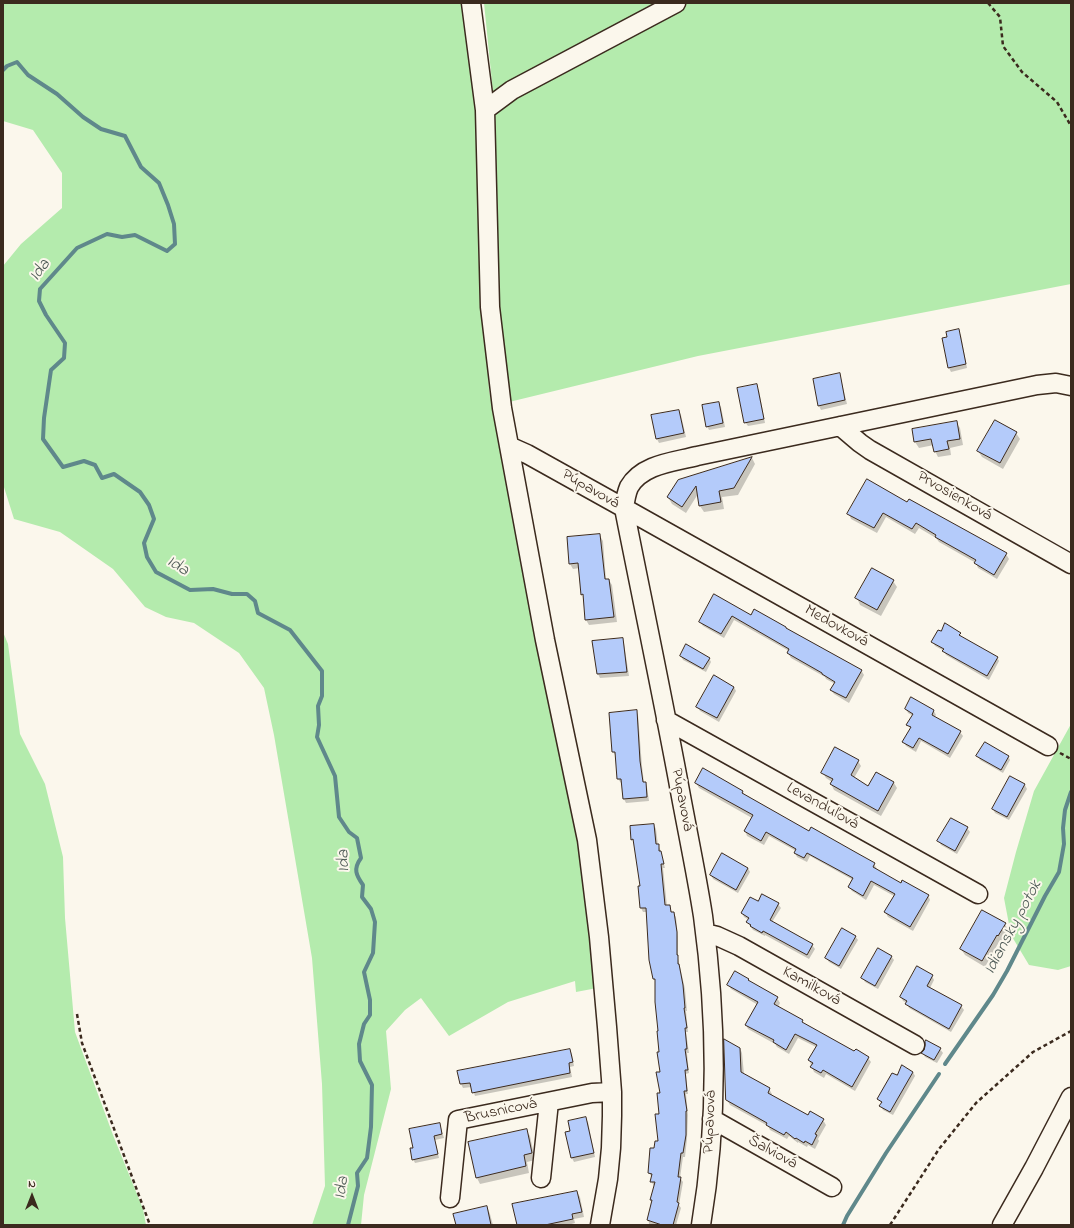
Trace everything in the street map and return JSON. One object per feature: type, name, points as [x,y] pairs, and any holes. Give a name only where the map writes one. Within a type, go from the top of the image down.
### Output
[{"type":"street","points":[[472,3],[485,110],[490,307],[502,408],[545,640],[589,854],[600,945],[612,1092],[611,1148],[608,1179],[600,1225]]},
{"type":"street","points":[[485,110],[512,90],[676,3]]},
{"type":"street","points":[[624,508],[626,495],[634,480],[642,472],[651,468],[697,456],[1038,384],[1056,383],[1071,386]]},
{"type":"street","name":"Prvosienková","points":[[840,426],[870,450],[1071,564]]},
{"type":"street","name":"Púpavová","points":[[509,446],[527,454],[624,508],[701,908],[711,988],[714,1063],[711,1148],[706,1197],[701,1225]]},
{"type":"street","name":"Medovková","points":[[624,508],[1048,746]]},
{"type":"street","name":"Levanduľová","points":[[666,720],[978,894]]},
{"type":"street","name":"Kamilková","points":[[705,933],[717,936],[739,946],[915,1045]]},
{"type":"street","name":"Brusnicová","points":[[450,1198],[458,1120],[592,1093],[612,1092]]},
{"type":"street","points":[[1002,1225],[1034,1168],[1071,1096]]},
{"type":"street","name":"Brusnicová","points":[[541,1178],[549,1102]]},
{"type":"street","name":"Šalviová","points":[[712,1119],[832,1186]]},
{"type":"path","points":[[988,3],[1000,17],[1003,46],[1022,72],[1056,102],[1071,126]]},
{"type":"path","points":[[77,1014],[82,1042],[150,1225]]},
{"type":"path","points":[[890,1225],[938,1149],[976,1103],[1033,1052],[1071,1031]]},
{"type":"green space","points":[[3,3],[461,3],[474,88],[489,390],[579,841],[597,988],[576,992],[575,981],[508,1002],[449,1036],[421,998],[405,1010],[386,1031],[391,1089],[364,1195],[361,1225],[312,1225],[325,1186],[322,1084],[312,958],[274,735],[264,688],[239,653],[194,623],[166,617],[145,607],[113,569],[60,532],[14,519],[3,484],[3,266],[21,244],[62,208],[62,173],[33,130],[3,121]]},
{"type":"green space","points":[[484,3],[1071,3],[1071,284],[698,356],[505,403],[498,305],[495,112]]},
{"type":"green space","points":[[3,632],[8,644],[20,734],[45,784],[63,857],[65,918],[75,1032],[113,1135],[143,1209],[146,1225],[3,1225]]},
{"type":"green space","points":[[1071,724],[1071,966],[1058,970],[1029,965],[1011,935],[1004,898],[1034,791]]},
{"type":"building","points":[[959,329],[966,364],[948,368],[942,338],[947,337],[946,332]]},
{"type":"building","points":[[840,373],[845,400],[818,406],[813,379]]},
{"type":"building","points":[[757,384],[764,419],[744,423],[737,388]]},
{"type":"building","points":[[719,402],[723,423],[706,427],[702,405]]},
{"type":"building","points":[[679,410],[684,433],[656,439],[651,415]]},
{"type":"building","points":[[995,420],[1017,432],[1000,463],[977,451]]},
{"type":"building","points":[[957,421],[960,439],[947,441],[949,449],[934,452],[931,439],[914,442],[912,429]]},
{"type":"building","points":[[752,457],[734,488],[719,491],[721,502],[699,506],[696,486],[682,507],[667,497],[678,480]]},
{"type":"building","points":[[867,479],[907,502],[909,499],[1007,553],[994,575],[974,563],[976,560],[935,537],[936,535],[916,523],[912,529],[883,513],[874,528],[847,514]]},
{"type":"building","points":[[600,534],[605,579],[609,579],[614,617],[585,620],[578,563],[569,564],[567,537]]},
{"type":"building","points":[[872,568],[894,580],[877,610],[855,598]]},
{"type":"building","points":[[714,594],[751,615],[754,609],[862,670],[846,698],[830,690],[835,682],[787,653],[789,649],[732,616],[721,634],[699,622]]},
{"type":"building","points":[[945,623],[961,633],[959,635],[998,657],[987,676],[942,651],[944,649],[931,642],[938,630],[941,631]]},
{"type":"building","points":[[623,638],[627,672],[597,674],[592,641]]},
{"type":"building","points":[[686,644],[710,658],[703,669],[680,656]]},
{"type":"building","points":[[714,675],[734,687],[717,718],[696,707]]},
{"type":"building","points":[[911,697],[934,710],[932,715],[961,731],[948,754],[919,738],[913,748],[902,742],[911,727],[906,725],[913,714],[905,709]]},
{"type":"building","points":[[637,710],[640,761],[643,782],[646,782],[647,797],[623,799],[621,779],[617,779],[615,752],[612,752],[609,713]]},
{"type":"building","points":[[985,742],[1009,756],[1001,770],[976,756]]},
{"type":"building","points":[[835,747],[859,760],[851,775],[868,786],[876,772],[894,782],[878,811],[830,784],[833,779],[821,773]]},
{"type":"building","points":[[703,768],[743,791],[742,793],[809,831],[811,827],[875,863],[873,867],[901,883],[902,880],[929,895],[910,927],[884,912],[895,894],[871,881],[863,896],[848,887],[853,878],[807,853],[804,858],[794,853],[796,849],[766,832],[761,841],[744,831],[753,815],[695,783]]},
{"type":"building","points":[[1010,776],[1025,784],[1007,817],[992,809]]},
{"type":"building","points":[[951,818],[968,827],[955,851],[937,841]]},
{"type":"building","points":[[654,824],[656,844],[659,844],[659,851],[661,851],[664,864],[661,864],[665,905],[670,905],[671,912],[674,912],[677,932],[678,964],[683,985],[687,1028],[685,1028],[687,1049],[685,1049],[688,1070],[685,1070],[687,1091],[684,1091],[687,1111],[686,1135],[683,1153],[681,1153],[678,1177],[681,1177],[677,1202],[679,1203],[673,1225],[662,1225],[647,1220],[655,1182],[650,1182],[652,1174],[648,1173],[650,1148],[654,1148],[655,1141],[658,1141],[655,1114],[659,1114],[657,1093],[660,1093],[656,1072],[660,1072],[657,1052],[659,1052],[655,1002],[655,979],[653,979],[649,960],[646,908],[640,908],[638,886],[640,886],[633,839],[631,840],[630,826]]},
{"type":"building","points":[[722,853],[748,868],[736,890],[710,875]]},
{"type":"building","points":[[762,894],[779,903],[770,920],[813,944],[807,955],[763,931],[762,933],[746,922],[749,918],[741,913],[750,897],[758,901]]},
{"type":"building","points":[[982,910],[1006,923],[998,936],[997,935],[982,961],[960,949]]},
{"type":"building","points":[[842,928],[856,936],[839,966],[825,958]]},
{"type":"building","points":[[878,948],[892,956],[875,986],[861,978]]},
{"type":"building","points":[[917,966],[933,975],[927,986],[962,1005],[949,1029],[905,1004],[907,1001],[900,997]]},
{"type":"building","points":[[735,971],[778,997],[774,1004],[803,1020],[802,1022],[854,1051],[856,1049],[869,1057],[852,1087],[823,1070],[821,1073],[810,1067],[813,1063],[808,1060],[817,1045],[795,1034],[786,1050],[773,1042],[774,1040],[745,1025],[758,1002],[727,985]]},
{"type":"building","points":[[724,1039],[740,1048],[741,1072],[770,1088],[768,1093],[808,1115],[810,1111],[824,1119],[815,1134],[817,1135],[812,1145],[805,1141],[804,1143],[796,1138],[795,1139],[786,1132],[784,1135],[766,1125],[767,1123],[726,1100]]},
{"type":"building","points":[[926,1040],[941,1048],[934,1060],[921,1053],[924,1050]]},
{"type":"building","points":[[570,1049],[573,1062],[569,1063],[570,1073],[472,1093],[470,1083],[460,1084],[457,1071]]},
{"type":"building","points":[[902,1065],[913,1072],[890,1112],[879,1106],[882,1102],[877,1099],[892,1073],[897,1075]]},
{"type":"building","points":[[586,1117],[594,1153],[571,1158],[565,1132],[570,1131],[568,1121]]},
{"type":"building","points":[[440,1123],[442,1134],[434,1136],[438,1154],[412,1160],[410,1148],[413,1148],[409,1129]]},
{"type":"building","points":[[527,1129],[532,1153],[524,1155],[526,1166],[476,1178],[468,1142]]},
{"type":"building","points":[[577,1191],[582,1212],[572,1214],[573,1219],[545,1225],[517,1225],[512,1204]]},
{"type":"building","points":[[487,1206],[491,1225],[456,1225],[453,1214]]},
{"type":"waterway","name":"Ida","points":[[3,70],[7,66],[17,62],[28,75],[57,94],[83,117],[101,129],[125,136],[141,167],[159,183],[174,224],[175,244],[167,251],[135,235],[122,237],[107,234],[77,248],[40,289],[39,301],[46,315],[65,343],[64,358],[51,370],[44,418],[43,439],[63,467],[84,461],[95,465],[102,478],[114,474],[140,492],[149,505],[154,519],[144,543],[147,557],[156,572],[190,590],[213,589],[232,594],[247,594],[255,601],[258,613],[290,630],[322,671],[322,696],[318,706],[319,725],[317,737],[335,776],[339,817],[349,832],[357,838],[361,858],[357,865],[356,872],[363,885],[362,897],[371,909],[375,922],[373,953],[364,972],[370,1000],[370,1015],[364,1024],[359,1044],[360,1061],[372,1085],[371,1127],[367,1158],[357,1173],[358,1186],[348,1225]]},
{"type":"waterway","name":"Idiansky potok","points":[[945,1064],[993,995],[1059,872],[1064,844],[1063,828],[1065,810],[1071,792]]},
{"type":"waterway","name":"Idiansky potok","points":[[843,1225],[886,1153],[939,1074]]}]
